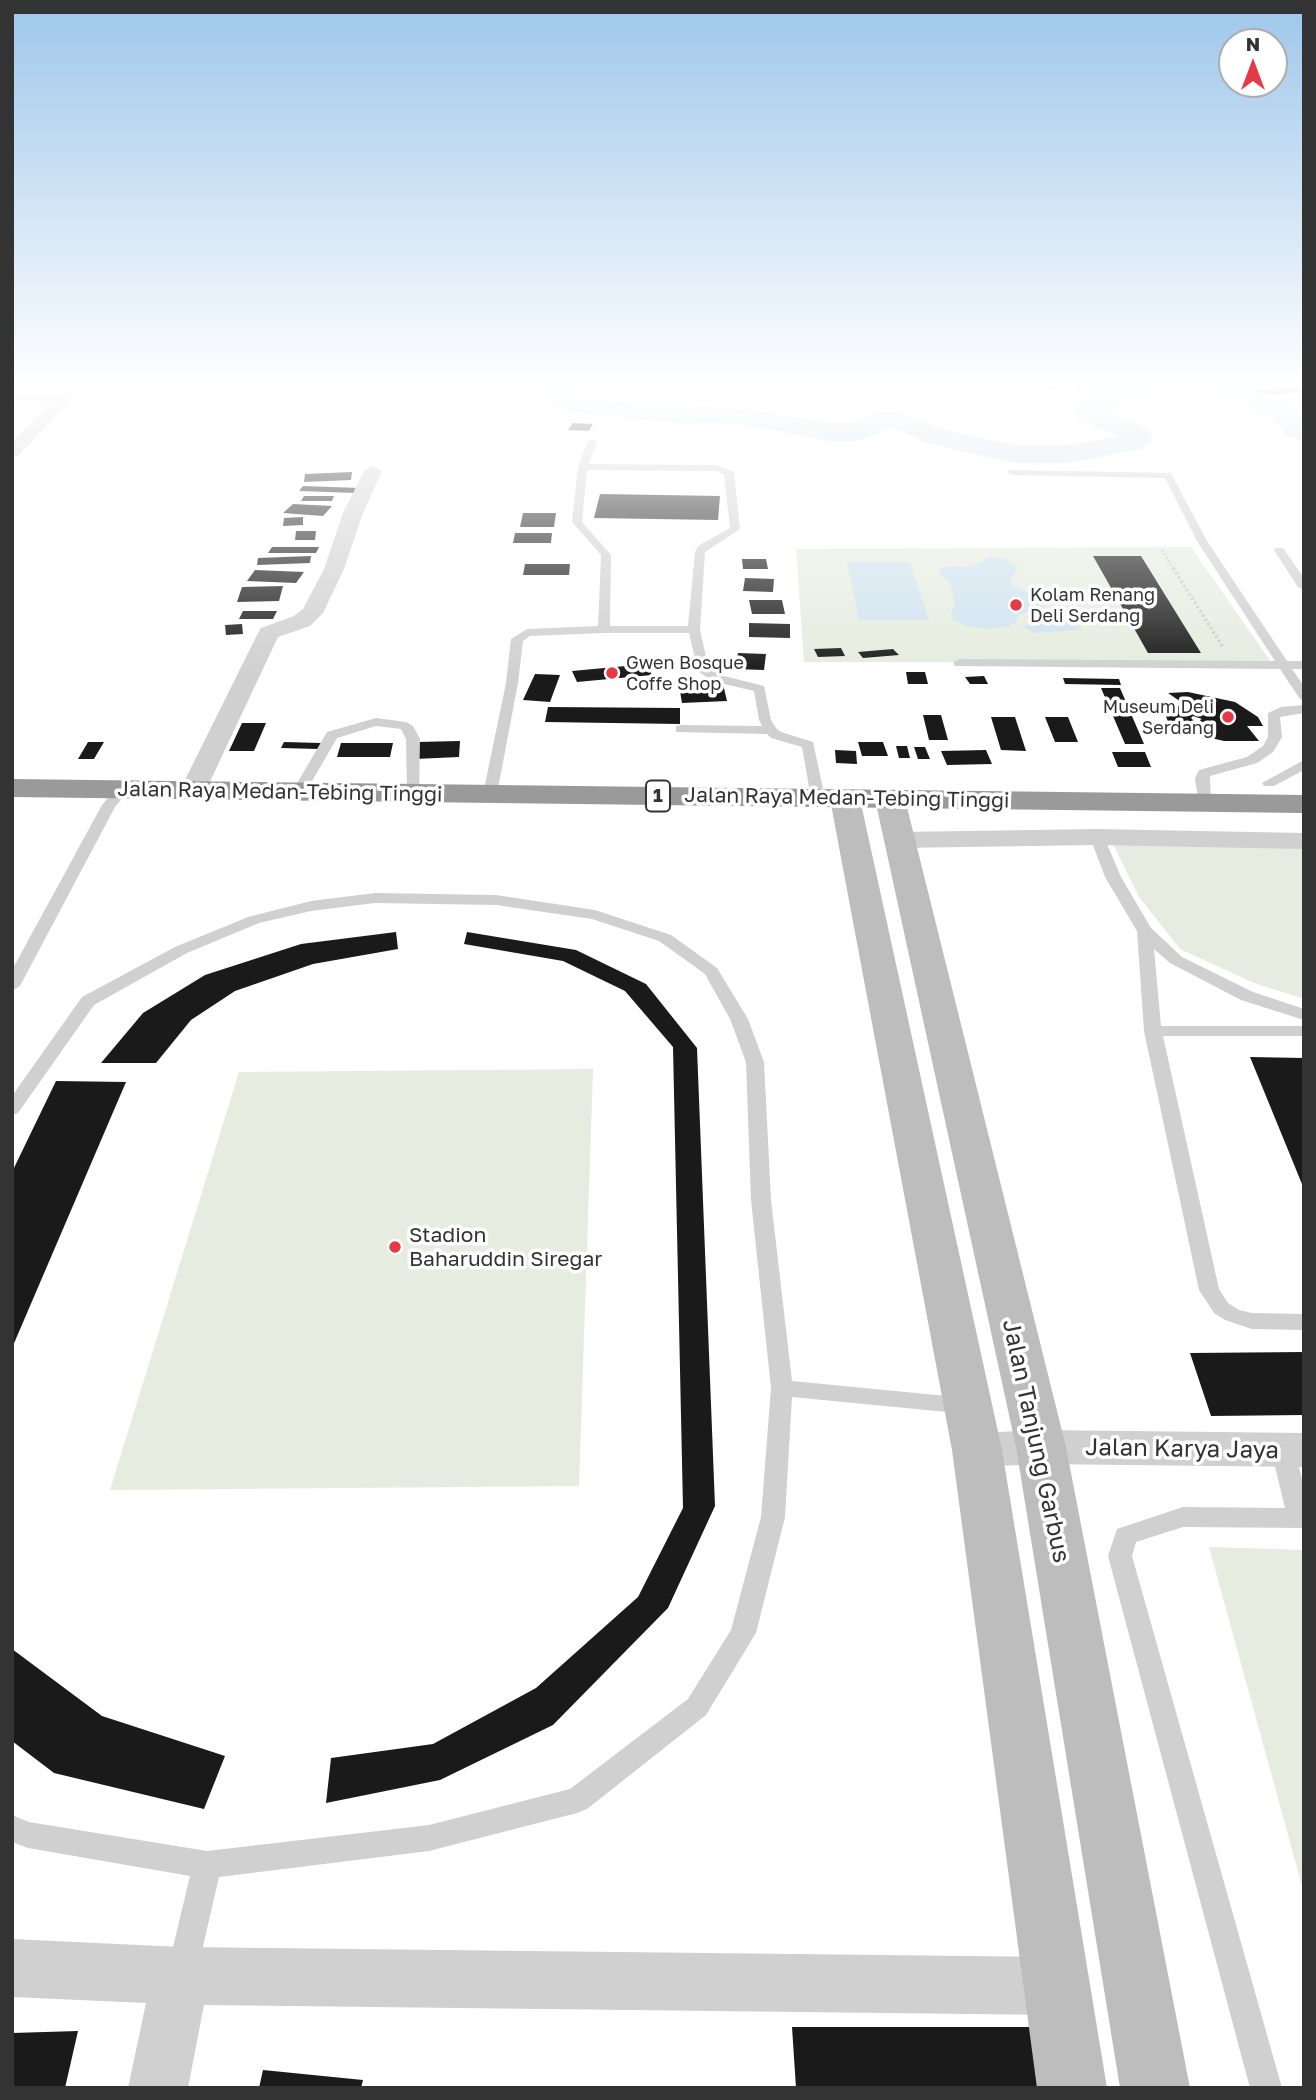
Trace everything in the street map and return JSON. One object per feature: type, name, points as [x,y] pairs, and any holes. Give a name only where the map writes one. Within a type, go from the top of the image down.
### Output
[{"type":"highway","name":"Jalan Raya Medan-Tebing Tinggi","points":[[12,788],[116,797],[837,804]]},
{"type":"highway","name":"Jalan Raya Medan-Tebing Tinggi","points":[[12,804],[193,790],[490,794],[837,804],[894,818],[1304,819]]},
{"type":"highway","name":"Jalan Raya Medan-Tebing Tinggi","points":[[894,818],[1204,803],[1304,804]]},
{"type":"street","points":[[193,790],[268,633],[302,621],[312,612],[334,569],[353,513],[369,480]]},
{"type":"street","points":[[837,804],[972,1428],[1072,2088]]},
{"type":"street","points":[[894,818],[1097,837],[1304,841]]},
{"type":"street","name":"Jalan Tanjung Garbus","points":[[894,818],[1041,1447],[1155,2088]]},
{"type":"street","name":"Jalan Karya Jaya","points":[[972,1428],[1041,1447],[1293,1450]]},
{"type":"street","points":[[12,1968],[181,1976],[1055,1986]]},
{"type":"street","points":[[158,2088],[181,1976]]},
{"type":"lane","points":[[582,480],[577,522],[606,555],[604,629]]},
{"type":"lane","points":[[730,480],[735,529],[702,548],[700,552],[694,631],[702,668],[716,678],[760,688],[765,720],[771,730],[776,735],[808,745],[837,804]]},
{"type":"lane","points":[[1171,480],[1202,541],[1304,696]]},
{"type":"lane","points":[[1279,550],[1304,587]]},
{"type":"lane","points":[[490,794],[512,683],[517,639],[527,634],[604,629],[694,631]]},
{"type":"lane","points":[[959,663],[1304,665]]},
{"type":"lane","points":[[1204,803],[1204,774],[1252,760],[1268,749],[1275,737],[1272,716],[1281,711],[1304,709]]},
{"type":"lane","points":[[299,792],[332,735],[376,722],[406,726],[410,732],[413,738],[414,793]]},
{"type":"lane","points":[[681,729],[771,730]]},
{"type":"lane","points":[[1269,783],[1304,764]]},
{"type":"lane","points":[[12,986],[116,797]]},
{"type":"lane","points":[[1097,837],[1113,877],[1145,931],[1176,960],[1247,996],[1304,1015]]},
{"type":"lane","points":[[12,1109],[88,1001],[181,950],[254,920],[311,906],[375,898],[496,901],[595,915],[664,938],[711,971],[739,1018],[755,1062],[761,1200],[782,1388],[773,1517],[743,1633],[697,1707],[577,1800],[429,1838],[207,1865],[28,1835],[12,1828]]},
{"type":"lane","points":[[1145,931],[1153,1031],[1209,1290],[1220,1308],[1232,1315],[1252,1321],[1304,1322]]},
{"type":"lane","points":[[1153,1031],[1304,1031]]},
{"type":"lane","points":[[782,1388],[972,1428]]},
{"type":"lane","points":[[1266,2088],[1120,1556],[1126,1536],[1183,1517],[1302,1518],[1293,1450]]},
{"type":"lane","points":[[181,1976],[207,1865]]},
{"type":"path","points":[[1161,550],[1234,665]]},
{"type":"shaded area","name":"Kolam Renang Deli Serdang","points":[[1191,547],[1271,662],[804,662],[796,549]]},
{"type":"shaded area","points":[[1113,844],[1304,847],[1304,999],[1254,983],[1180,949],[1139,897]]},
{"type":"shaded area","points":[[593,1069],[579,1486],[110,1490],[239,1072]]},
{"type":"shaded area","points":[[1209,1547],[1304,1550],[1304,1893]]},
{"type":"water","points":[[991,557],[1003,558],[1018,567],[1011,578],[1012,585],[1048,603],[1044,608],[1019,615],[1015,623],[1007,627],[988,629],[966,626],[953,620],[953,594],[949,582],[938,570],[943,567],[970,566]]},
{"type":"water","points":[[847,562],[910,562],[929,620],[859,620]]},
{"type":"water","points":[[1069,610],[1074,614],[1075,623],[1082,630],[1034,633],[1023,627],[1030,623],[1032,617]]},
{"type":"building","points":[[304,480],[351,480],[304,482]]},
{"type":"building","points":[[303,486],[361,488],[357,493],[299,491]]},
{"type":"building","points":[[600,494],[720,496],[718,520],[594,518]]},
{"type":"building","points":[[304,496],[334,496],[332,501],[301,501]]},
{"type":"building","points":[[293,504],[332,506],[323,516],[283,513]]},
{"type":"building","points":[[523,513],[556,513],[554,527],[520,527]]},
{"type":"building","points":[[303,517],[303,525],[283,526],[284,518]]},
{"type":"building","points":[[296,531],[316,531],[315,540],[295,540]]},
{"type":"building","points":[[515,533],[552,533],[551,543],[513,543]]},
{"type":"building","points":[[272,547],[319,547],[316,553],[268,553]]},
{"type":"building","points":[[311,556],[310,563],[257,565],[258,558]]},
{"type":"building","points":[[1093,556],[1141,556],[1201,653],[1148,653]]},
{"type":"building","points":[[742,559],[766,559],[768,569],[743,569]]},
{"type":"building","points":[[525,564],[570,564],[569,575],[523,575]]},
{"type":"building","points":[[255,570],[304,572],[296,583],[247,581]]},
{"type":"building","points":[[745,578],[774,579],[773,592],[743,591]]},
{"type":"building","points":[[283,586],[279,601],[237,602],[242,587]]},
{"type":"building","points":[[749,600],[782,600],[785,614],[752,614]]},
{"type":"building","points":[[243,611],[277,611],[273,619],[239,619]]},
{"type":"building","points":[[749,623],[790,624],[790,638],[749,637]]},
{"type":"building","points":[[242,624],[243,634],[226,635],[225,625]]},
{"type":"building","points":[[841,648],[845,656],[818,657],[814,649]]},
{"type":"building","points":[[893,649],[899,655],[863,658],[858,652]]},
{"type":"building","points":[[738,653],[766,654],[764,670],[735,669]]},
{"type":"building","name":"Gwen Bosque Coffe Shop","points":[[647,664],[652,675],[577,682],[572,671]]},
{"type":"building","points":[[906,672],[925,672],[928,684],[908,684]]},
{"type":"building","points":[[535,674],[560,675],[550,702],[523,700]]},
{"type":"building","points":[[984,676],[988,684],[970,684],[965,677]]},
{"type":"building","points":[[1063,678],[1119,679],[1121,685],[1065,684]]},
{"type":"building","points":[[723,684],[727,701],[682,703],[679,685]]},
{"type":"building","points":[[1101,688],[1120,688],[1144,744],[1125,744]]},
{"type":"building","name":"Museum Deli Serdang","points":[[1188,692],[1235,702],[1258,717],[1263,726],[1247,726],[1259,741],[1224,741],[1211,738],[1205,734],[1200,720],[1202,719],[1193,716],[1191,718],[1194,721],[1170,727],[1164,711],[1184,704],[1168,693]]},
{"type":"building","points":[[548,707],[680,708],[680,724],[545,722]]},
{"type":"building","points":[[923,715],[941,715],[948,740],[929,740]]},
{"type":"building","points":[[991,717],[1015,717],[1026,751],[1001,750]]},
{"type":"building","points":[[1045,717],[1068,717],[1078,742],[1055,742]]},
{"type":"building","points":[[242,723],[266,723],[254,751],[229,751]]},
{"type":"building","points":[[460,741],[459,757],[415,759],[417,742]]},
{"type":"building","points":[[88,742],[104,742],[94,759],[78,759]]},
{"type":"building","points":[[284,742],[321,743],[318,749],[281,748]]},
{"type":"building","points":[[858,742],[883,742],[888,756],[862,756]]},
{"type":"building","points":[[341,743],[393,743],[390,757],[337,757]]},
{"type":"building","points":[[896,746],[907,746],[910,758],[899,758]]},
{"type":"building","points":[[914,747],[925,747],[930,759],[918,759]]},
{"type":"building","points":[[835,750],[856,751],[857,764],[836,763]]},
{"type":"building","points":[[986,750],[992,764],[947,765],[941,751]]},
{"type":"building","points":[[1112,752],[1145,752],[1151,767],[1118,767]]},
{"type":"building","points":[[396,932],[398,949],[313,964],[235,991],[191,1020],[156,1063],[101,1063],[143,1013],[205,975],[301,944]]},
{"type":"building","points":[[467,932],[576,950],[646,984],[697,1048],[715,1506],[668,1608],[553,1725],[440,1780],[326,1803],[331,1758],[433,1744],[536,1688],[638,1597],[683,1508],[673,1047],[625,991],[563,961],[464,944]]},
{"type":"building","points":[[1250,1057],[1304,1058],[1304,1189]]},
{"type":"building","points":[[56,1081],[126,1082],[12,1348],[12,1172]]},
{"type":"building","points":[[1304,1352],[1304,1415],[1211,1416],[1190,1353]]},
{"type":"building","points":[[12,1649],[102,1716],[225,1756],[204,1809],[54,1773],[12,1741]]},
{"type":"building","points":[[792,2027],[1044,2027],[1055,2088],[796,2088]]},
{"type":"building","points":[[78,2031],[65,2088],[12,2088],[12,2033]]},
{"type":"building","points":[[263,2070],[363,2080],[361,2088],[259,2088]]},
{"type":"place","name":"Kolam Renang Deli Serdang","points":[[1016,605]]},
{"type":"place","name":"Gwen Bosque Coffe Shop","points":[[612,673]]},
{"type":"place","name":"Museum Deli Serdang","points":[[1228,717]]},
{"type":"place","name":"Stadion Baharuddin Siregar","points":[[395,1247]]}]
